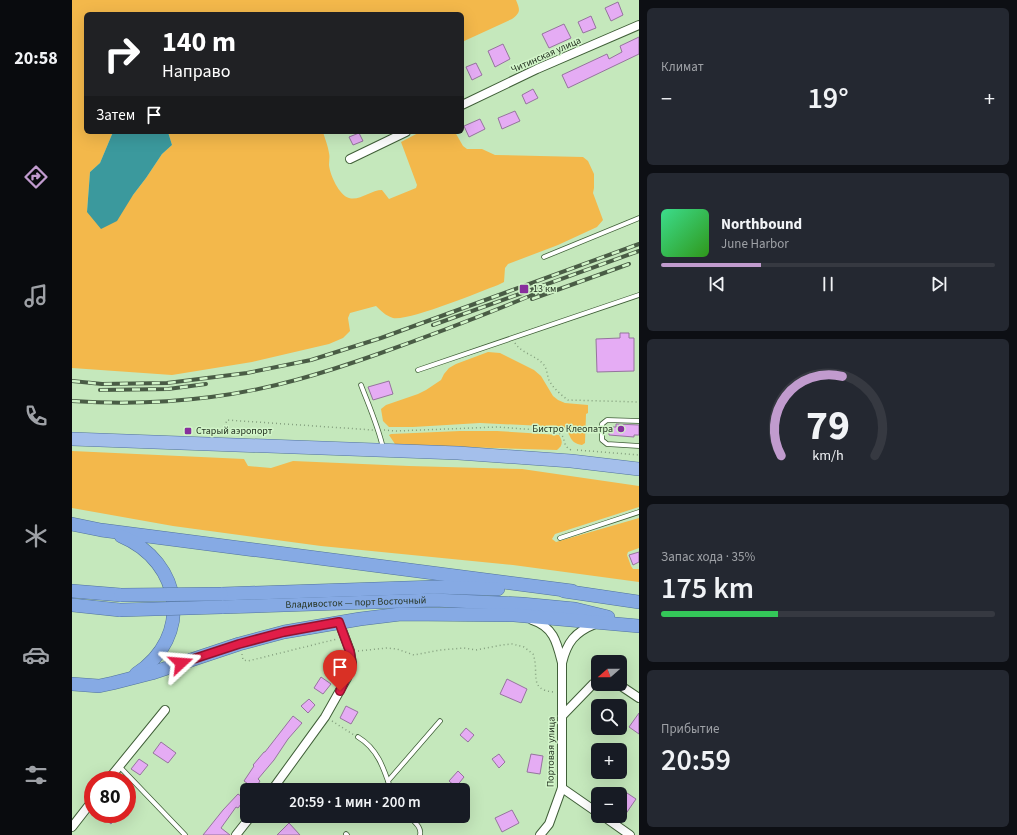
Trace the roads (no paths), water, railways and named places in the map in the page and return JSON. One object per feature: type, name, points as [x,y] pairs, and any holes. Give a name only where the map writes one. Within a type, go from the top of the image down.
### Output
[{"type":"highway","points":[[72,524],[101,530],[572,591]]},
{"type":"highway","points":[[101,530],[134,542],[145,549],[154,558],[162,568],[168,580],[174,605],[171,630],[161,651],[145,669],[135,675],[113,683]]},
{"type":"highway","name":"Владивосток — порт Восточный","points":[[72,605],[120,610],[221,601],[435,587],[572,591],[639,602]]},
{"type":"highway","name":"Владивосток — порт Восточный","points":[[72,591],[221,601],[434,600],[522,604],[575,609],[639,625]]},
{"type":"highway","points":[[72,684],[99,686],[152,673],[239,644],[284,632],[339,622],[401,614],[514,615],[639,625]]},
{"type":"main road","points":[[72,439],[458,453],[556,460],[639,469]]},
{"type":"street","name":"Читинская улица","points":[[464,104],[537,69],[639,25]]},
{"type":"street","points":[[350,159],[402,134]]},
{"type":"street","points":[[514,615],[544,625],[556,641],[562,663]]},
{"type":"street","points":[[277,783],[325,717],[347,678],[352,664],[350,652],[339,622]]},
{"type":"street","points":[[562,663],[566,649],[571,640],[586,628],[599,623]]},
{"type":"street","name":"Портовая улица","points":[[540,835],[549,824],[562,788],[562,663]]},
{"type":"street","points":[[562,716],[591,686]]},
{"type":"street","points":[[627,690],[639,698]]},
{"type":"street","points":[[115,771],[165,710]]},
{"type":"street","points":[[562,788],[591,808]]},
{"type":"street","points":[[72,827],[84,812]]},
{"type":"street","points":[[236,835],[245,823]]},
{"type":"street","points":[[613,823],[630,835]]},
{"type":"lane","points":[[544,257],[639,218]]},
{"type":"lane","points":[[418,370],[639,295]]},
{"type":"lane","points":[[361,385],[379,430],[383,450]]},
{"type":"lane","points":[[639,421],[607,420],[602,424],[602,440],[608,444],[639,446]]},
{"type":"lane","points":[[560,538],[639,512]]},
{"type":"lane","points":[[358,737],[375,752],[388,781],[440,721]]},
{"type":"lane","points":[[119,766],[185,835]]},
{"type":"lane","points":[[415,823],[421,830],[420,835]]},
{"type":"water","points":[[112,134],[169,134],[172,145],[162,154],[133,195],[117,221],[101,229],[87,212],[90,172],[100,163]]},
{"type":"railway","points":[[72,381],[102,384],[167,383],[247,373],[311,360],[381,338],[639,244]]},
{"type":"railway","points":[[433,325],[639,251]]},
{"type":"railway","points":[[532,299],[629,264]]},
{"type":"railway","points":[[72,401],[124,403],[176,401],[254,390],[317,374],[378,354],[458,325],[537,293]]},
{"type":"railway","points":[[100,390],[168,389],[206,384]]},
{"type":"place","name":"13 км","points":[[524,289]]},
{"type":"place","name":"Бистро Клеопатра","points":[[621,429]]},
{"type":"place","name":"Старый аэропорт","points":[[188,431]]}]
